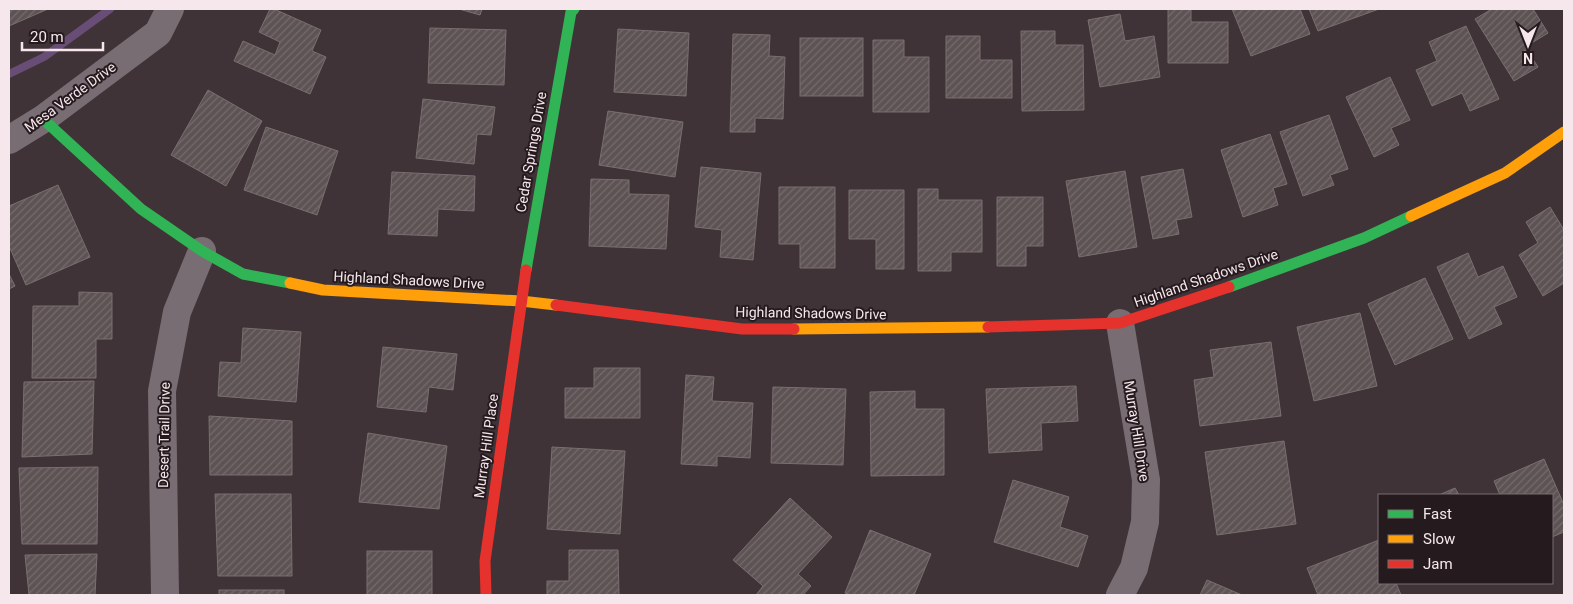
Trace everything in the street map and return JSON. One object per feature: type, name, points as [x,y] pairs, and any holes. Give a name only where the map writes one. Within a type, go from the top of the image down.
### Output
[{"type":"street","name":"Mesa Verde Drive","points":[[9,140],[43,120],[158,33],[170,9]]},
{"type":"street","name":"Cedar Springs Drive","points":[[521,301],[571,12],[574,9]]},
{"type":"street","name":"Highland Shadows Drive","points":[[43,120],[141,209],[202,251],[243,274],[323,290],[521,301],[742,329],[942,329],[1120,322],[1231,286],[1364,238],[1505,173],[1564,132]]},
{"type":"street","name":"Desert Trail Drive","points":[[165,595],[162,391],[177,312],[202,251]]},
{"type":"street","name":"Murray Hill Place","points":[[486,595],[485,561],[521,301]]},
{"type":"street","name":"Murray Hill Drive","points":[[1120,322],[1146,480],[1145,522],[1134,568],[1120,595]]},
{"type":"building","points":[[9,9],[48,9],[9,26]]},
{"type":"building","points":[[270,9],[274,9],[321,30],[312,51],[326,57],[310,94],[234,61],[243,41],[275,55],[280,42],[259,32]]},
{"type":"building","points":[[459,9],[482,9],[480,15]]},
{"type":"building","points":[[1168,9],[1191,9],[1191,22],[1228,22],[1228,63],[1168,63]]},
{"type":"building","points":[[1232,9],[1300,9],[1310,34],[1251,56]]},
{"type":"building","points":[[1309,9],[1379,9],[1318,31]]},
{"type":"building","points":[[1492,9],[1533,9],[1548,33],[1525,47],[1538,67],[1514,81],[1475,19]]},
{"type":"building","points":[[1120,14],[1125,41],[1154,36],[1160,77],[1100,87],[1088,20]]},
{"type":"building","points":[[1466,26],[1499,99],[1470,111],[1462,93],[1432,106],[1416,70],[1437,61],[1429,42]]},
{"type":"building","points":[[430,28],[506,30],[504,85],[428,83]]},
{"type":"building","points":[[618,29],[689,33],[686,96],[614,92]]},
{"type":"building","points":[[1021,31],[1055,31],[1055,45],[1083,45],[1084,110],[1022,111]]},
{"type":"building","points":[[733,34],[770,35],[769,56],[785,57],[783,119],[755,118],[755,132],[730,132]]},
{"type":"building","points":[[946,36],[980,36],[980,60],[1012,60],[1012,98],[946,98]]},
{"type":"building","points":[[800,38],[863,38],[863,96],[800,96]]},
{"type":"building","points":[[873,40],[904,40],[904,57],[929,57],[929,112],[873,112]]},
{"type":"building","points":[[1390,77],[1410,120],[1391,128],[1399,145],[1374,157],[1346,97]]},
{"type":"building","points":[[208,90],[262,121],[226,186],[171,155]]},
{"type":"building","points":[[423,99],[495,107],[491,135],[477,134],[474,164],[416,158]]},
{"type":"building","points":[[608,111],[683,122],[675,177],[599,165]]},
{"type":"building","points":[[1329,115],[1348,169],[1330,175],[1334,185],[1303,196],[1280,132]]},
{"type":"building","points":[[266,127],[338,151],[317,215],[244,190]]},
{"type":"building","points":[[1270,134],[1287,184],[1273,188],[1278,205],[1243,217],[1221,150]]},
{"type":"building","points":[[701,167],[761,173],[753,260],[720,257],[722,230],[695,227]]},
{"type":"building","points":[[1183,169],[1192,217],[1176,220],[1179,234],[1153,239],[1141,177]]},
{"type":"building","points":[[1125,171],[1137,247],[1079,257],[1066,181]]},
{"type":"building","points":[[392,172],[475,176],[474,211],[438,209],[437,236],[388,234]]},
{"type":"building","points":[[591,179],[629,180],[629,194],[669,195],[666,249],[589,246]]},
{"type":"building","points":[[58,185],[90,257],[26,285],[9,246],[9,206]]},
{"type":"building","points":[[779,187],[835,187],[835,268],[800,268],[800,244],[779,244]]},
{"type":"building","points":[[918,189],[938,189],[938,200],[982,200],[982,252],[951,252],[951,271],[918,271]]},
{"type":"building","points":[[849,190],[904,190],[904,269],[876,269],[876,239],[849,239]]},
{"type":"building","points":[[997,197],[1043,197],[1043,246],[1026,246],[1026,266],[997,266]]},
{"type":"building","points":[[1550,207],[1564,230],[1564,283],[1543,296],[1519,255],[1538,243],[1526,222]]},
{"type":"building","points":[[1468,253],[1478,277],[1503,266],[1517,297],[1494,307],[1502,324],[1469,339],[1437,267]]},
{"type":"building","points":[[9,274],[15,286],[9,289]]},
{"type":"building","points":[[1425,278],[1453,339],[1395,365],[1368,304]]},
{"type":"building","points":[[79,292],[112,293],[112,339],[96,339],[96,378],[32,378],[33,306],[79,306]]},
{"type":"building","points":[[1360,313],[1377,386],[1314,401],[1297,327]]},
{"type":"building","points":[[243,328],[301,332],[296,402],[218,396],[220,362],[241,363]]},
{"type":"building","points":[[1271,342],[1281,416],[1200,426],[1194,380],[1214,377],[1210,350]]},
{"type":"building","points":[[383,347],[457,354],[453,390],[429,387],[426,412],[377,407]]},
{"type":"building","points":[[594,368],[640,368],[640,418],[565,418],[565,388],[594,388]]},
{"type":"building","points":[[686,375],[714,377],[712,401],[753,403],[750,458],[717,456],[717,466],[681,464]]},
{"type":"building","points":[[94,381],[92,454],[22,457],[24,382]]},
{"type":"building","points":[[1076,386],[1078,421],[1041,423],[1042,450],[989,453],[986,389]]},
{"type":"building","points":[[773,387],[846,389],[843,465],[771,463]]},
{"type":"building","points":[[915,391],[915,409],[944,409],[944,475],[871,476],[870,392]]},
{"type":"building","points":[[209,416],[292,421],[292,475],[210,475]]},
{"type":"building","points":[[368,433],[447,446],[439,509],[359,502]]},
{"type":"building","points":[[1284,441],[1296,524],[1217,535],[1205,452]]},
{"type":"building","points":[[552,447],[625,451],[620,534],[547,529]]},
{"type":"building","points":[[1544,459],[1564,505],[1564,532],[1553,537],[1553,494],[1500,494],[1494,481]]},
{"type":"building","points":[[98,467],[97,544],[22,544],[19,468]]},
{"type":"building","points":[[1013,480],[1069,497],[1060,527],[1088,536],[1078,567],[994,542]]},
{"type":"building","points":[[1455,488],[1458,494],[1441,494]]},
{"type":"building","points":[[215,494],[291,494],[292,576],[218,576]]},
{"type":"building","points":[[790,498],[832,537],[798,574],[811,586],[803,595],[756,595],[763,586],[733,560]]},
{"type":"building","points":[[870,530],[931,554],[914,595],[851,595],[845,593]]},
{"type":"building","points":[[1378,540],[1378,584],[1396,584],[1401,595],[1318,595],[1307,568]]},
{"type":"building","points":[[569,550],[618,550],[619,595],[547,595],[547,581],[569,581]]},
{"type":"building","points":[[367,551],[432,551],[432,595],[367,595]]},
{"type":"building","points":[[97,554],[95,595],[29,595],[25,555]]},
{"type":"building","points":[[1207,580],[1242,595],[1200,595]]},
{"type":"building","points":[[219,590],[284,590],[284,595],[219,595]]},
{"type":"waterway","points":[[9,74],[44,57],[110,9]]},
{"type":"traffic: fast","points":[[526,270],[571,12],[574,9]]},
{"type":"traffic: fast","points":[[43,119],[141,209],[202,251],[243,274],[290,283]]},
{"type":"traffic: fast","points":[[1229,287],[1364,238],[1411,216]]},
{"type":"traffic: slow","points":[[1411,216],[1505,173],[1564,132]]},
{"type":"traffic: slow","points":[[290,283],[323,290],[521,301],[556,305]]},
{"type":"traffic: slow","points":[[794,329],[988,327]]},
{"type":"traffic: jam","points":[[486,595],[485,561],[526,270]]},
{"type":"traffic: jam","points":[[988,327],[1120,323],[1229,287]]},
{"type":"traffic: jam","points":[[556,305],[742,329],[794,329]]}]
